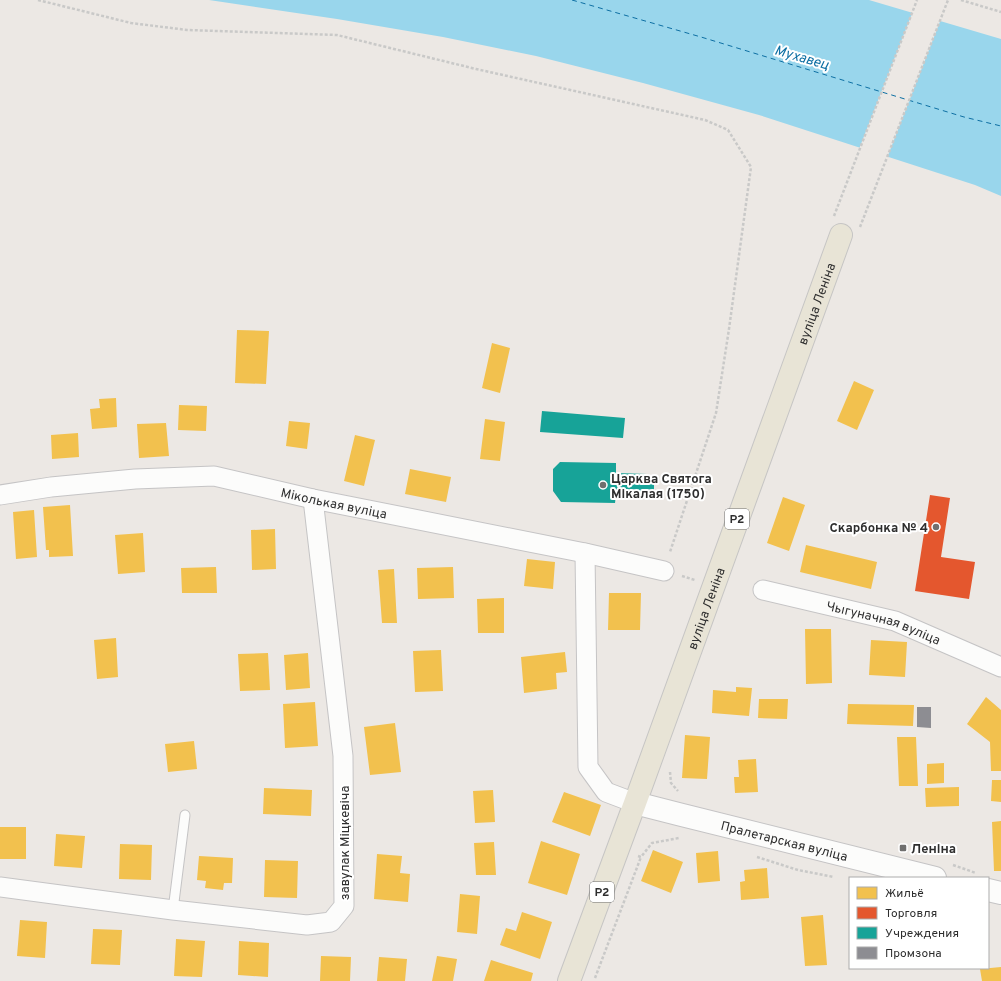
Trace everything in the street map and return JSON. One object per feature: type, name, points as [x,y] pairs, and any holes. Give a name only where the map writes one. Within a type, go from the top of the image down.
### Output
[{"type":"main road","name":"вуліца Леніна","points":[[569,981],[844,228]]},
{"type":"main road","name":"Пралетарская вуліца","points":[[635,803],[931,877]]},
{"type":"main road","points":[[989,890],[1001,893]]},
{"type":"street","name":"Міколькая вуліца","points":[[0,495],[51,487],[135,479],[214,476],[313,499],[585,553],[664,571]]},
{"type":"street","name":"завулак Міцкевіча","points":[[0,887],[173,910],[307,925],[331,922],[344,906],[344,756],[313,499]]},
{"type":"street","points":[[585,553],[588,767],[606,792],[635,803]]},
{"type":"street","name":"Чыгуначная вуліца","points":[[763,590],[895,621],[1001,666]]},
{"type":"lane","points":[[173,910],[185,815]]},
{"type":"path","points":[[38,0],[131,23],[187,30],[337,35],[476,69],[705,120],[728,130],[751,167],[729,329],[716,413],[664,571]]},
{"type":"path","points":[[844,228],[917,0]]},
{"type":"path","points":[[844,228],[948,0]]},
{"type":"path","points":[[961,0],[1001,12]]},
{"type":"path","points":[[594,981],[641,857],[652,843],[677,838],[684,839]]},
{"type":"path","points":[[618,848],[641,857]]},
{"type":"path","points":[[754,856],[798,870],[836,877]]},
{"type":"water","name":"Мухавец","points":[[209,0],[869,0],[1001,39],[1001,196],[975,185],[759,115],[643,83],[536,56],[443,37],[337,19]]},
{"type":"pier","points":[[913,11],[941,19],[887,158],[859,149]]},
{"type":"building: Жильё","points":[[237,330],[269,331],[266,384],[235,383]]},
{"type":"building: Жильё","points":[[492,343],[510,348],[500,393],[482,388]]},
{"type":"building: Жильё","points":[[854,381],[874,390],[857,430],[837,421]]},
{"type":"building: Жильё","points":[[116,398],[117,427],[92,429],[90,409],[100,408],[99,399]]},
{"type":"building: Жильё","points":[[179,405],[207,406],[206,431],[178,430]]},
{"type":"building: Жильё","points":[[485,419],[505,422],[500,461],[480,459]]},
{"type":"building: Жильё","points":[[289,421],[310,423],[307,449],[286,446]]},
{"type":"building: Жильё","points":[[166,423],[169,456],[139,458],[137,424]]},
{"type":"building: Жильё","points":[[78,433],[79,457],[52,459],[51,435]]},
{"type":"building: Жильё","points":[[355,435],[375,440],[364,486],[344,481]]},
{"type":"building: Жильё","points":[[410,469],[451,477],[446,502],[405,494]]},
{"type":"building: Жильё","points":[[783,497],[805,505],[789,551],[767,543]]},
{"type":"building: Жильё","points":[[70,505],[73,556],[49,557],[49,550],[46,550],[43,507]]},
{"type":"building: Жильё","points":[[34,510],[37,557],[16,559],[13,512]]},
{"type":"building: Жильё","points":[[275,529],[276,569],[252,570],[251,530]]},
{"type":"building: Жильё","points":[[143,533],[145,572],[118,574],[115,535]]},
{"type":"building: Жильё","points":[[806,545],[877,562],[871,589],[800,572]]},
{"type":"building: Жильё","points":[[527,559],[555,562],[553,589],[524,586]]},
{"type":"building: Жильё","points":[[216,567],[217,593],[182,593],[181,568]]},
{"type":"building: Жильё","points":[[453,567],[454,598],[418,599],[417,568]]},
{"type":"building: Жильё","points":[[394,569],[397,623],[382,623],[378,570]]},
{"type":"building: Жильё","points":[[609,593],[641,593],[640,630],[608,630]]},
{"type":"building: Жильё","points":[[504,598],[504,633],[478,633],[477,599]]},
{"type":"building: Жильё","points":[[805,629],[831,629],[832,683],[806,684]]},
{"type":"building: Жильё","points":[[116,638],[118,677],[97,679],[94,640]]},
{"type":"building: Жильё","points":[[871,640],[907,642],[905,677],[869,675]]},
{"type":"building: Жильё","points":[[441,650],[443,691],[415,692],[413,651]]},
{"type":"building: Жильё","points":[[565,652],[567,672],[556,673],[557,689],[524,693],[521,657]]},
{"type":"building: Жильё","points":[[268,653],[270,690],[240,691],[238,654]]},
{"type":"building: Жильё","points":[[308,653],[310,688],[286,690],[284,655]]},
{"type":"building: Жильё","points":[[736,687],[752,688],[749,716],[712,713],[713,690],[736,692]]},
{"type":"building: Жильё","points":[[986,697],[1001,710],[1001,771],[991,771],[990,742],[967,724]]},
{"type":"building: Жильё","points":[[759,699],[788,699],[787,719],[758,718]]},
{"type":"building: Жильё","points":[[315,702],[318,746],[285,748],[283,704]]},
{"type":"building: Жильё","points":[[848,704],[914,705],[913,726],[847,724]]},
{"type":"building: Жильё","points":[[395,723],[401,772],[370,775],[364,727]]},
{"type":"building: Жильё","points":[[685,735],[710,737],[707,779],[682,778]]},
{"type":"building: Жильё","points":[[897,737],[916,737],[918,786],[899,786]]},
{"type":"building: Жильё","points":[[194,741],[197,769],[168,772],[165,744]]},
{"type":"building: Жильё","points":[[756,759],[758,792],[735,793],[734,777],[739,777],[738,760]]},
{"type":"building: Жильё","points":[[944,763],[944,783],[927,784],[927,764]]},
{"type":"building: Жильё","points":[[992,780],[1001,780],[1001,802],[991,801]]},
{"type":"building: Жильё","points":[[959,787],[959,806],[926,807],[925,788]]},
{"type":"building: Жильё","points":[[264,788],[312,790],[311,816],[263,814]]},
{"type":"building: Жильё","points":[[493,790],[495,822],[475,823],[473,791]]},
{"type":"building: Жильё","points":[[564,792],[601,805],[590,836],[552,822]]},
{"type":"building: Жильё","points":[[1001,821],[1001,871],[994,871],[992,822]]},
{"type":"building: Жильё","points":[[0,827],[26,827],[26,859],[0,859]]},
{"type":"building: Жильё","points":[[56,834],[85,836],[82,868],[54,866]]},
{"type":"building: Жильё","points":[[541,841],[580,854],[567,895],[528,883]]},
{"type":"building: Жильё","points":[[494,842],[496,875],[476,875],[474,843]]},
{"type":"building: Жильё","points":[[120,844],[152,845],[151,880],[119,879]]},
{"type":"building: Жильё","points":[[653,850],[683,862],[671,893],[641,881]]},
{"type":"building: Жильё","points":[[718,851],[720,881],[698,883],[696,853]]},
{"type":"building: Жильё","points":[[377,854],[402,856],[400,873],[410,874],[408,902],[374,899]]},
{"type":"building: Жильё","points":[[199,856],[233,858],[232,883],[224,883],[223,890],[205,888],[206,881],[197,880]]},
{"type":"building: Жильё","points":[[265,860],[298,861],[297,898],[264,897]]},
{"type":"building: Жильё","points":[[767,868],[769,898],[741,900],[740,882],[745,881],[744,870]]},
{"type":"building: Жильё","points":[[460,894],[480,896],[477,934],[457,932]]},
{"type":"building: Жильё","points":[[522,912],[552,922],[540,959],[500,945],[506,928],[516,931]]},
{"type":"building: Жильё","points":[[823,915],[827,965],[805,966],[801,917]]},
{"type":"building: Жильё","points":[[20,920],[47,922],[45,958],[17,956]]},
{"type":"building: Жильё","points":[[93,929],[122,930],[120,965],[91,964]]},
{"type":"building: Жильё","points":[[176,939],[205,941],[202,977],[174,976]]},
{"type":"building: Жильё","points":[[239,941],[269,943],[268,977],[238,975]]},
{"type":"building: Жильё","points":[[321,956],[351,957],[350,981],[320,981]]},
{"type":"building: Жильё","points":[[437,956],[457,959],[453,981],[432,981]]},
{"type":"building: Жильё","points":[[379,957],[407,959],[405,981],[377,981]]},
{"type":"building: Жильё","points":[[491,960],[533,973],[531,981],[484,981]]},
{"type":"building: Жильё","points":[[1001,967],[1001,981],[982,981],[980,969]]},
{"type":"building: Торговля","name":"Скарбонка № 4","points":[[930,495],[950,498],[941,557],[975,562],[969,599],[915,591]]},
{"type":"building: Учреждения","points":[[542,411],[625,418],[623,438],[540,432]]},
{"type":"building: Учреждения","name":"Царква Святога Мікалая (1750)","points":[[560,462],[616,463],[616,473],[647,474],[654,478],[654,491],[647,496],[616,495],[615,503],[561,502],[553,491],[553,469]]},
{"type":"building: Промзона","points":[[917,707],[931,707],[931,728],[917,727]]},
{"type":"ferry route","points":[[572,0],[701,37],[964,117],[1001,126]]},
{"type":"place","name":"Царква Святога Мікалая (1750)","points":[[603,485]]},
{"type":"place","name":"Скарбонка № 4","points":[[936,527]]},
{"type":"place","name":"Леніна","points":[[903,848]]}]
